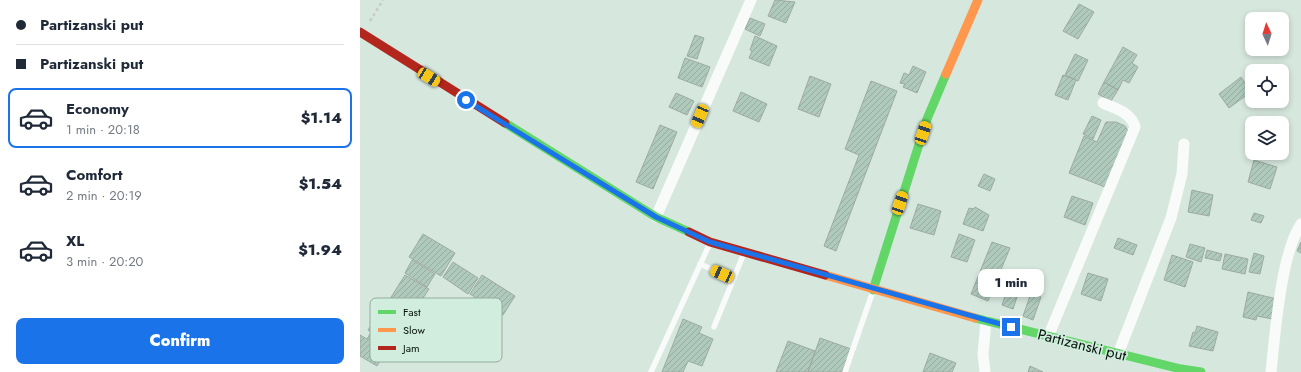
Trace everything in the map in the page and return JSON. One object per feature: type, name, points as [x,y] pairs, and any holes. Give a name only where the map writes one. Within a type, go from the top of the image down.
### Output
[{"type":"main road","points":[[873,290],[927,119],[978,0]]},
{"type":"main road","name":"Partizanski put","points":[[361,33],[656,217],[710,242],[873,290],[1048,338],[1201,372]]},
{"type":"street","points":[[656,217],[751,0]]},
{"type":"street","points":[[1048,338],[1135,127],[1133,120],[1128,115],[1103,102]]},
{"type":"street","points":[[1118,354],[1171,218],[1182,174],[1184,144]]},
{"type":"street","points":[[1271,372],[1288,257],[1297,230],[1301,224]]},
{"type":"street","points":[[985,372],[983,354],[986,321]]},
{"type":"lane","points":[[651,372],[710,242]]},
{"type":"lane","points":[[714,328],[745,252]]},
{"type":"lane","points":[[700,264],[734,279]]},
{"type":"lane","points":[[845,372],[873,290]]},
{"type":"path","points":[[361,33],[384,0]]},
{"type":"building","points":[[775,0],[795,2],[786,23],[768,16]]},
{"type":"building","points":[[1079,4],[1094,12],[1078,39],[1063,31]]},
{"type":"building","points":[[750,18],[765,24],[760,36],[745,29]]},
{"type":"building","points":[[695,35],[704,38],[697,59],[687,56]]},
{"type":"building","points":[[755,36],[777,46],[769,66],[749,58]]},
{"type":"building","points":[[1123,47],[1137,55],[1132,63],[1138,67],[1129,83],[1123,80],[1118,90],[1104,82]]},
{"type":"building","points":[[1075,54],[1088,60],[1078,81],[1065,75]]},
{"type":"building","points":[[685,58],[710,67],[702,87],[678,78]]},
{"type":"building","points":[[913,66],[926,72],[917,93],[903,87],[905,84],[900,83],[904,73],[909,75]]},
{"type":"building","points":[[1063,75],[1076,80],[1068,100],[1055,95]]},
{"type":"building","points":[[810,76],[831,84],[819,117],[798,109]]},
{"type":"building","points":[[1241,77],[1245,83],[1245,96],[1229,108],[1219,94]]},
{"type":"building","points":[[871,81],[897,91],[836,251],[824,246],[859,155],[845,149]]},
{"type":"building","points":[[1104,82],[1118,90],[1111,101],[1098,94]]},
{"type":"building","points":[[741,92],[767,104],[759,122],[733,111]]},
{"type":"building","points":[[676,93],[694,101],[687,115],[669,107]]},
{"type":"building","points":[[1092,116],[1101,120],[1093,139],[1083,134]]},
{"type":"building","points":[[1106,122],[1116,122],[1125,126],[1128,131],[1105,187],[1069,173],[1084,136],[1097,142]]},
{"type":"building","points":[[660,125],[677,132],[653,189],[636,182]]},
{"type":"building","points":[[1254,160],[1277,167],[1270,189],[1248,182]]},
{"type":"building","points":[[984,174],[995,179],[990,191],[978,186]]},
{"type":"building","points":[[1192,190],[1213,195],[1209,216],[1188,212]]},
{"type":"building","points":[[1072,196],[1093,203],[1085,225],[1064,217]]},
{"type":"building","points":[[918,204],[941,211],[934,235],[910,228]]},
{"type":"building","points":[[975,207],[989,215],[983,231],[963,224],[969,208],[974,209]]},
{"type":"building","points":[[1254,213],[1264,216],[1261,223],[1251,220]]},
{"type":"building","points":[[423,234],[455,253],[441,276],[409,257]]},
{"type":"building","points":[[959,234],[975,240],[967,262],[951,257]]},
{"type":"building","points":[[1118,238],[1137,245],[1133,255],[1114,248]]},
{"type":"building","points":[[992,242],[1010,248],[988,301],[971,294]]},
{"type":"building","points":[[1301,242],[1301,253],[1297,251]]},
{"type":"building","points":[[1190,244],[1205,248],[1201,262],[1186,257]]},
{"type":"building","points":[[1207,250],[1222,254],[1220,261],[1205,258]]},
{"type":"building","points":[[1254,253],[1264,256],[1260,274],[1249,272]]},
{"type":"building","points":[[1225,254],[1248,259],[1245,274],[1222,269]]},
{"type":"building","points":[[1172,255],[1193,262],[1185,287],[1164,280]]},
{"type":"building","points":[[412,260],[435,274],[427,287],[405,273]]},
{"type":"building","points":[[453,262],[478,278],[468,294],[443,277]]},
{"type":"building","points":[[1088,273],[1108,279],[1101,301],[1081,294]]},
{"type":"building","points":[[405,275],[429,289],[423,298],[391,298]]},
{"type":"building","points":[[482,275],[515,296],[503,315],[502,298],[476,298],[470,294]]},
{"type":"building","points":[[1007,290],[1018,294],[1013,309],[1002,305]]},
{"type":"building","points":[[1248,292],[1277,299],[1272,319],[1257,316],[1256,320],[1243,317]]},
{"type":"building","points":[[1031,293],[1041,297],[1033,320],[1023,316]]},
{"type":"building","points":[[683,319],[702,327],[699,333],[713,339],[702,366],[688,361],[683,372],[662,372]]},
{"type":"building","points":[[1197,326],[1218,332],[1213,351],[1189,346],[1193,332],[1195,333]]},
{"type":"building","points":[[370,334],[370,362],[360,356],[360,335],[367,339]]},
{"type":"building","points":[[820,338],[851,349],[842,372],[808,372]]},
{"type":"building","points":[[788,341],[815,351],[808,372],[776,372]]},
{"type":"building","points":[[930,353],[956,363],[952,372],[923,372]]},
{"type":"building","points":[[370,362],[379,362],[377,366]]},
{"type":"building","points":[[1030,366],[1043,372],[1028,372]]},
{"type":"traffic: fast","points":[[873,290],[927,119],[946,74]]},
{"type":"traffic: fast","points":[[505,123],[656,217],[689,232]]},
{"type":"traffic: fast","points":[[975,318],[1181,369],[1201,372]]},
{"type":"traffic: slow","points":[[946,74],[978,0]]},
{"type":"traffic: slow","points":[[825,275],[975,318]]},
{"type":"traffic: jam","points":[[360,32],[505,123]]},
{"type":"traffic: jam","points":[[689,232],[710,242],[825,275]]},
{"type":"route","points":[[466,100],[656,217],[710,242],[873,290],[1011,327]]}]
